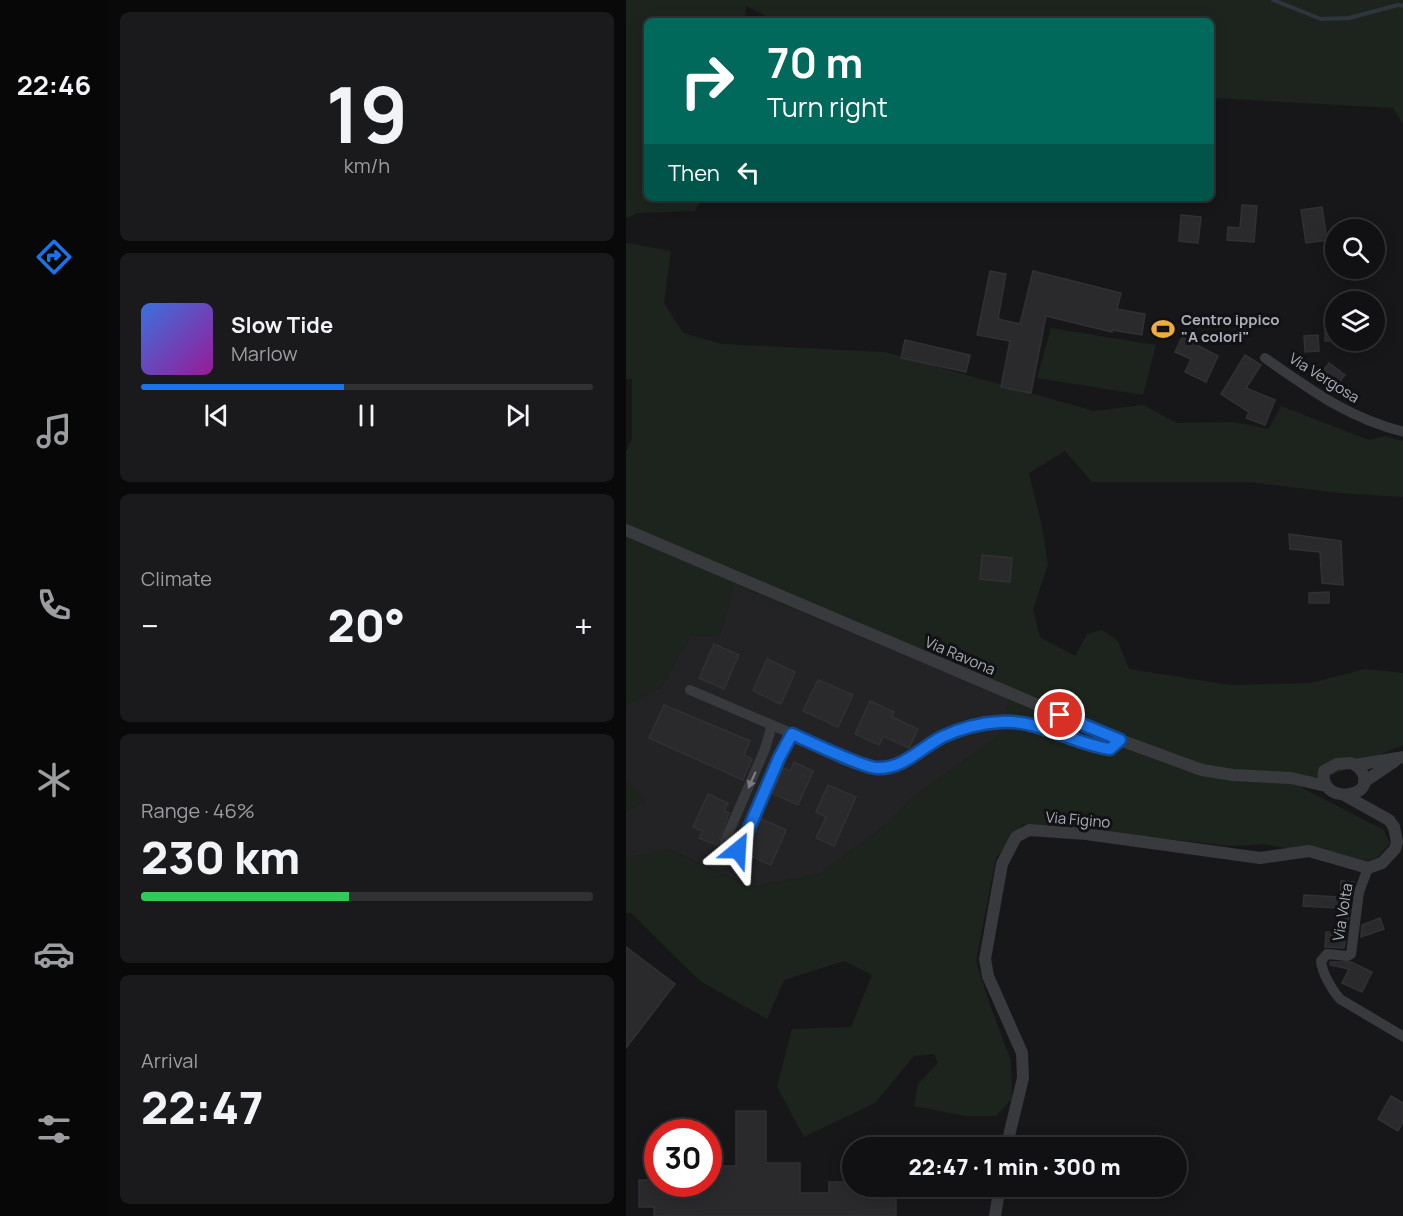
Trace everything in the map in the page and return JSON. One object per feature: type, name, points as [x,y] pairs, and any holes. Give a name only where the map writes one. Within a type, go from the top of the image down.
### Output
[{"type":"street","name":"Via Vergosa","points":[[1265,358],[1329,403],[1374,425],[1403,432]]},
{"type":"street","name":"Via Ravona","points":[[626,530],[1120,740],[1202,770],[1233,775],[1291,778],[1326,786]]},
{"type":"street","points":[[690,690],[875,769],[892,767],[916,755],[943,737],[976,725],[1003,722],[1054,731],[1110,749],[1120,740]]},
{"type":"street","points":[[772,725],[765,749],[725,841],[724,846],[727,851],[738,850],[743,842],[792,734]]},
{"type":"street","points":[[1368,868],[1382,863],[1396,849],[1394,827],[1389,820],[1366,806],[1326,786],[1323,779],[1324,771],[1337,764],[1355,765],[1401,758]]},
{"type":"street","points":[[1346,796],[1359,792],[1363,785],[1401,758]]},
{"type":"street","points":[[1355,765],[1364,777],[1366,806]]},
{"type":"street","name":"Via Ravona","points":[[1291,778],[1324,771]]},
{"type":"street","points":[[742,802],[758,809]]},
{"type":"street","name":"Via Figino","points":[[1009,1137],[1023,1078],[1022,1053],[988,976],[984,959],[1002,864],[1016,837],[1030,830],[1086,834],[1260,858],[1309,851],[1368,868]]},
{"type":"street","name":"Via Volta","points":[[1368,868],[1359,892],[1351,954],[1347,956],[1327,954],[1321,961],[1322,971],[1340,999],[1403,1037]]},
{"type":"street","points":[[995,1216],[998,1197]]},
{"type":"shaded area","points":[[626,0],[1403,0],[1403,124],[1393,108],[1214,98],[1214,18],[770,18],[746,6],[745,18],[644,18],[644,201],[700,201],[695,211],[637,213],[626,219]]},
{"type":"shaded area","points":[[626,243],[671,251],[664,303],[683,333],[722,344],[885,352],[1094,411],[1143,405],[1177,423],[1234,422],[1268,429],[1281,406],[1369,440],[1385,436],[1403,441],[1403,497],[1339,493],[1249,482],[1092,482],[1065,451],[1029,473],[1043,531],[1048,565],[1033,609],[1040,637],[1075,656],[1087,634],[1102,630],[1118,641],[1129,669],[1230,685],[1311,683],[1365,669],[1403,673],[1403,745],[1302,788],[1384,830],[1390,843],[1378,857],[1365,862],[1263,844],[1233,846],[1023,824],[996,858],[976,961],[1011,1061],[1012,1099],[996,1116],[966,1116],[914,1106],[918,1084],[938,1063],[934,1054],[914,1056],[875,1103],[804,1137],[777,1087],[792,1029],[851,1027],[872,975],[844,961],[784,980],[767,1019],[700,981],[631,913],[626,913],[626,858],[667,849],[752,887],[820,874],[887,824],[913,797],[1004,732],[1009,698],[734,585],[720,635],[690,636],[661,687],[626,705],[626,452],[632,439],[632,379],[626,379]]},
{"type":"shaded area","points":[[1051,328],[1156,345],[1143,395],[1037,378]]},
{"type":"shaded area","points":[[734,584],[1009,698],[1004,732],[913,797],[887,824],[820,874],[752,887],[668,849],[626,858],[626,811],[646,800],[626,780],[626,705],[661,687],[690,636],[720,635]]},
{"type":"shaded area","points":[[626,780],[646,800],[626,811]]},
{"type":"building","points":[[1242,205],[1257,206],[1254,242],[1227,240],[1228,227],[1240,228]]},
{"type":"building","points":[[1322,207],[1325,240],[1306,243],[1301,210]]},
{"type":"building","points":[[1181,215],[1201,217],[1198,243],[1179,241]]},
{"type":"building","points":[[990,271],[1006,274],[998,319],[1020,324],[1033,271],[1121,293],[1117,309],[1145,314],[1142,335],[1112,330],[1112,332],[1046,316],[1031,393],[1001,387],[1010,341],[977,335]]},
{"type":"building","points":[[1318,335],[1319,351],[1305,352],[1304,336]]},
{"type":"building","points":[[1182,337],[1218,356],[1206,382],[1185,372],[1191,359],[1175,352]]},
{"type":"building","points":[[905,340],[970,355],[966,372],[901,358]]},
{"type":"building","points":[[1245,355],[1261,365],[1246,388],[1275,400],[1265,425],[1246,418],[1249,412],[1221,394]]},
{"type":"building","points":[[1329,363],[1345,375],[1333,390],[1317,378]]},
{"type":"building","points":[[1289,534],[1341,541],[1343,585],[1322,583],[1320,552],[1290,549]]},
{"type":"building","points":[[982,555],[1012,558],[1010,582],[980,579]]},
{"type":"building","points":[[1329,592],[1329,603],[1309,603],[1309,593]]},
{"type":"building","points":[[714,644],[739,655],[724,689],[699,678]]},
{"type":"building","points":[[767,659],[795,672],[781,704],[753,691]]},
{"type":"building","points":[[818,680],[853,695],[838,727],[803,711]]},
{"type":"building","points":[[870,701],[894,712],[892,717],[918,729],[909,748],[883,736],[879,745],[855,734]]},
{"type":"building","points":[[664,705],[750,741],[744,755],[752,759],[743,780],[649,738]]},
{"type":"building","points":[[794,762],[813,771],[798,805],[772,793],[784,768],[790,771]]},
{"type":"building","points":[[828,785],[856,797],[834,846],[816,838],[826,817],[816,812]]},
{"type":"building","points":[[708,794],[728,803],[724,811],[729,813],[717,845],[699,838],[703,831],[693,827]]},
{"type":"building","points":[[761,819],[786,830],[771,865],[744,853]]},
{"type":"building","points":[[1341,881],[1354,882],[1344,948],[1325,947],[1326,932],[1338,933],[1339,908],[1303,906],[1304,895],[1340,897]]},
{"type":"building","points":[[1380,918],[1384,929],[1361,937],[1362,925]]},
{"type":"building","points":[[626,947],[675,984],[626,1048]]},
{"type":"building","points":[[1330,962],[1351,962],[1372,972],[1362,992],[1342,983],[1349,969],[1330,965]]},
{"type":"building","points":[[1391,1096],[1403,1103],[1403,1122],[1398,1131],[1378,1119]]},
{"type":"building","points":[[736,1111],[766,1111],[766,1163],[800,1163],[800,1193],[829,1193],[829,1182],[842,1182],[842,1197],[896,1197],[896,1216],[654,1216],[654,1207],[639,1207],[639,1180],[644,1180],[644,1197],[722,1197],[722,1166],[736,1166]]},
{"type":"waterway","points":[[1273,0],[1321,19],[1349,18],[1398,5],[1404,6]]},
{"type":"place","name":"Centro ippico \"A colori\"","points":[[1163,329]]},
{"type":"route","points":[[738,850],[792,734],[875,769],[892,767],[916,755],[943,737],[976,725],[1016,723],[1054,731],[1110,749],[1120,740],[1060,715]]}]
